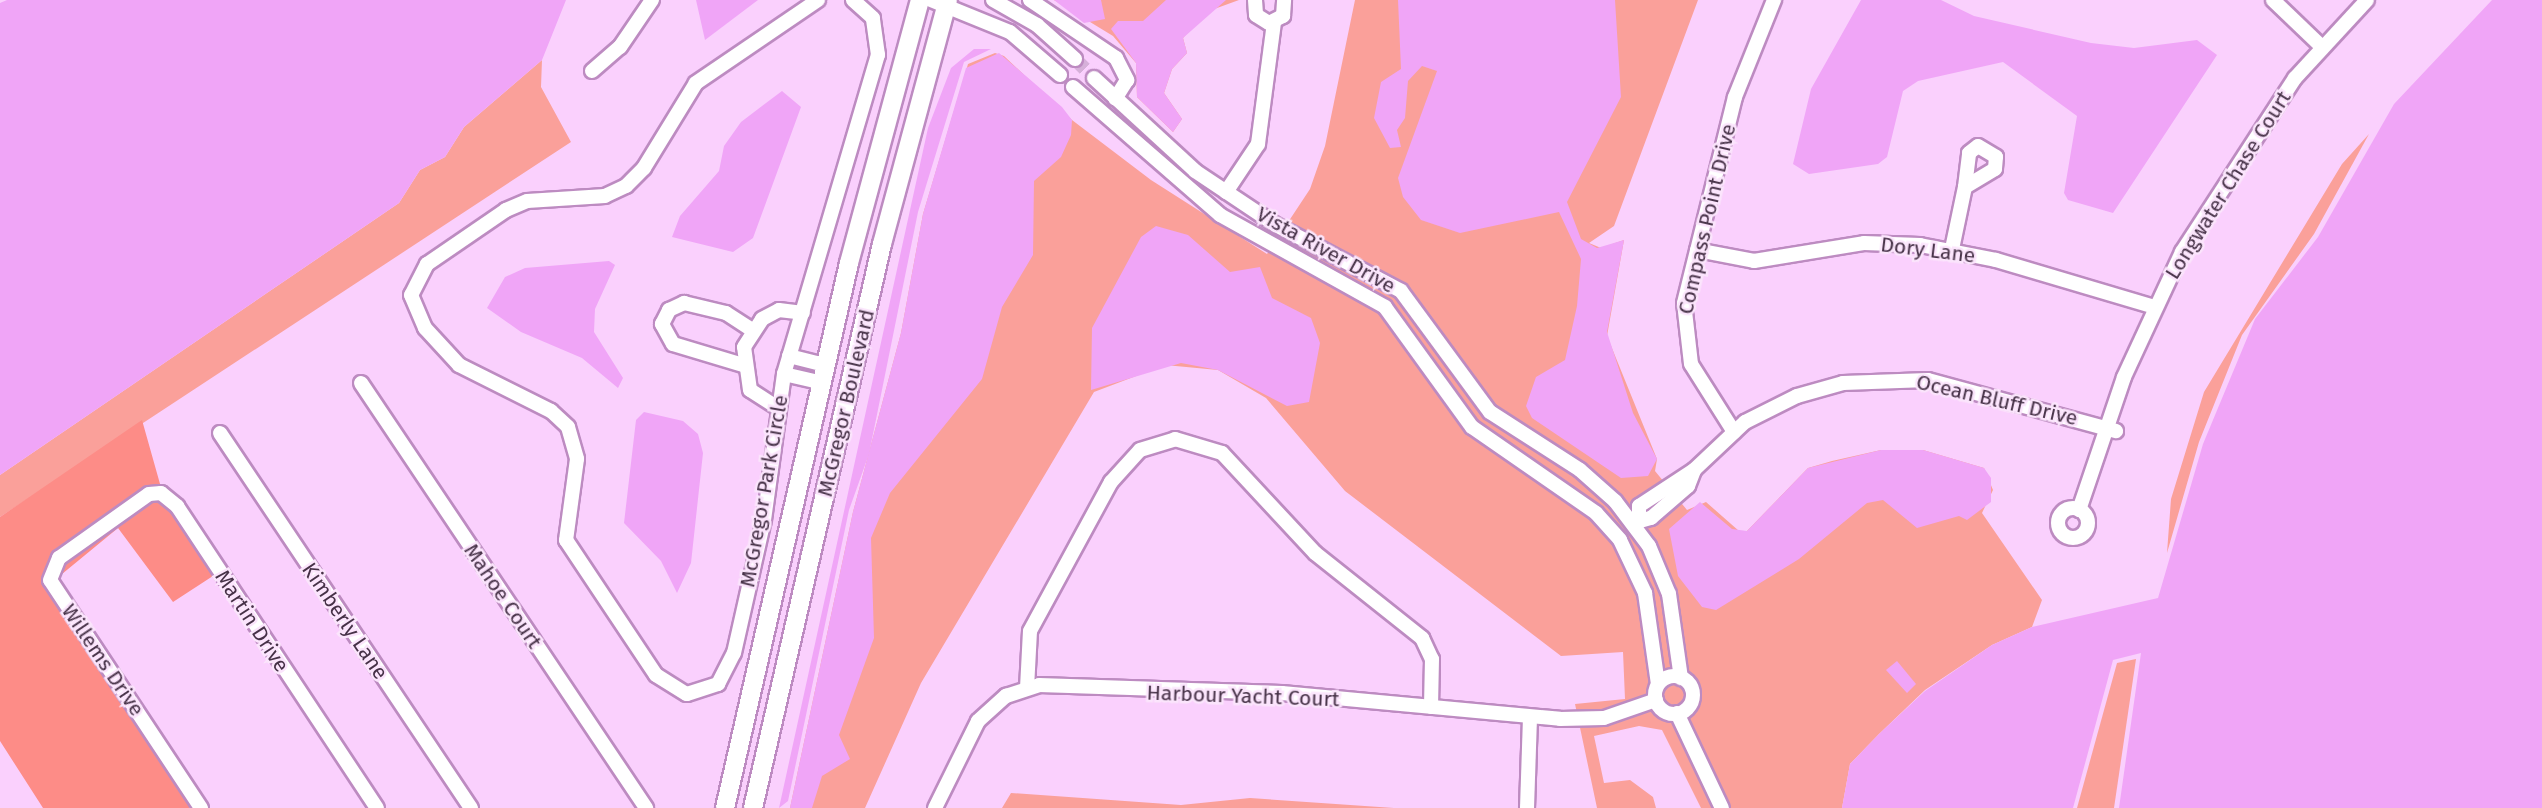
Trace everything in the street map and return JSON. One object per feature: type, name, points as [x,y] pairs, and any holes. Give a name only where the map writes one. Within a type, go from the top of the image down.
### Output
[{"type":"main road","name":"McGregor Boulevard","points":[[725,808],[826,365],[920,0]]},
{"type":"main road","name":"McGregor Boulevard","points":[[753,808],[882,244],[942,3]]},
{"type":"street","points":[[592,71],[628,38],[652,0]]},
{"type":"street","name":"McGregor Park Circle","points":[[818,0],[696,83],[644,168],[626,186],[593,198],[517,205],[427,264],[411,295],[419,318],[459,365],[551,411],[568,427],[577,459],[566,540],[656,675],[676,691],[708,691],[731,663],[764,520],[784,374],[878,55],[873,18],[853,0]]},
{"type":"street","points":[[993,0],[1037,25],[1075,60]]},
{"type":"street","points":[[1030,0],[1116,58],[1127,80],[1115,99]]},
{"type":"street","points":[[1255,0],[1259,19],[1274,22],[1283,16],[1284,0]]},
{"type":"street","name":"Compass Point Drive","points":[[1734,432],[1701,385],[1685,342],[1684,303],[1743,69],[1774,0]]},
{"type":"street","points":[[2273,0],[2321,46]]},
{"type":"street","name":"Longwater Chase Court","points":[[2080,510],[2155,307],[2182,252],[2321,46],[2367,0]]},
{"type":"street","points":[[942,3],[1010,32],[1060,75]]},
{"type":"street","points":[[1227,192],[1258,144],[1274,22]]},
{"type":"street","name":"Vista River Drive","points":[[1094,78],[1115,99],[1227,192],[1401,291],[1490,412],[1580,470],[1636,520],[1669,594],[1681,678]]},
{"type":"street","name":"Vista River Drive","points":[[1073,87],[1220,215],[1385,307],[1472,427],[1577,496],[1616,536],[1648,605],[1658,684]]},
{"type":"street","points":[[1952,249],[1965,187]]},
{"type":"street","name":"Dory Lane","points":[[1697,250],[1754,261],[1864,243],[1952,249],[2155,307]]},
{"type":"street","points":[[743,365],[673,344],[662,324],[669,310],[690,303],[726,313],[752,330]]},
{"type":"street","points":[[778,408],[750,390],[743,365],[752,330],[779,310],[803,313]]},
{"type":"street","points":[[789,356],[826,365]]},
{"type":"street","name":"McGregor Park Circle","points":[[784,374],[822,383]]},
{"type":"street","name":"Ocean Bluff Drive","points":[[1693,470],[1688,486],[1670,502],[1651,518],[1636,520],[1639,506],[1659,490],[1693,470],[1734,432],[1797,396],[1886,378],[1963,388],[2112,429]]},
{"type":"street","name":"Mahoe Court","points":[[361,383],[646,808]]},
{"type":"street","name":"Kimberly Lane","points":[[220,433],[471,808]]},
{"type":"street","points":[[1027,688],[1024,653],[1035,619],[1118,471],[1140,450],[1175,439],[1222,453],[1315,553],[1422,638],[1432,659],[1431,707]]},
{"type":"street","points":[[1659,490],[1670,502]]},
{"type":"street","name":"Martin Drive","points":[[105,525],[149,494],[171,499],[377,808]]},
{"type":"street","points":[[1616,536],[1636,520]]},
{"type":"street","name":"Willems Drive","points":[[105,525],[59,558],[50,580],[201,808]]},
{"type":"street","points":[[1677,713],[1692,699],[1681,678],[1658,684],[1656,700],[1677,713],[1722,808]]},
{"type":"street","name":"Harbour Yacht Court","points":[[935,808],[978,721],[995,703],[1027,688],[1282,692],[1530,717],[1604,718],[1656,700]]},
{"type":"street","points":[[1527,808],[1530,717]]},
{"type":"shaded area","points":[[7,0],[566,0],[542,60],[464,127],[445,157],[420,170],[399,203],[0,475],[0,3]]},
{"type":"shaded area","points":[[696,0],[758,0],[705,40]]},
{"type":"shaded area","points":[[1054,0],[1239,0],[1206,12],[1183,38],[1187,53],[1172,69],[1164,93],[1182,119],[1173,132],[1137,97],[1136,63],[1113,36]]},
{"type":"shaded area","points":[[1054,0],[1101,0],[1105,19],[1084,23]]},
{"type":"shaded area","points":[[1166,0],[1226,0],[1183,38],[1187,53],[1172,69],[1164,93],[1182,119],[1173,132],[1137,97],[1136,63],[1111,29],[1118,21],[1143,21]]},
{"type":"shaded area","points":[[1355,0],[1698,0],[1614,226],[1589,243],[1601,248],[1624,240],[1607,336],[1657,459],[1655,471],[1687,510],[1706,502],[1739,531],[1747,531],[1808,468],[1832,461],[1881,450],[1923,450],[1984,468],[1993,490],[1982,513],[2042,600],[2032,627],[1992,645],[1925,690],[1850,764],[1842,808],[1701,808],[1662,730],[1639,726],[1594,736],[1604,783],[1630,780],[1653,797],[1656,808],[1597,808],[1575,704],[1625,699],[1623,652],[1561,656],[1345,491],[1266,398],[1218,370],[1165,365],[1094,392],[921,683],[865,808],[790,808],[853,512],[901,333],[923,214],[968,64],[995,53],[1004,56],[1072,120],[1151,180],[1267,254],[1310,189],[1325,146]]},
{"type":"shaded area","points":[[1398,0],[1615,0],[1621,97],[1567,202],[1581,239],[1597,248],[1624,240],[1607,332],[1633,413],[1657,459],[1648,476],[1621,478],[1532,418],[1526,406],[1536,377],[1565,360],[1577,306],[1581,259],[1559,212],[1460,233],[1421,220],[1403,197],[1398,178],[1437,71],[1422,66],[1408,81],[1405,118],[1397,130],[1401,147],[1390,148],[1374,118],[1381,82],[1401,69]]},
{"type":"shaded area","points":[[1861,0],[1941,0],[1974,16],[2091,43],[2134,48],[2197,40],[2217,55],[2113,213],[2068,200],[2064,193],[2077,116],[2003,62],[1918,81],[1903,91],[1887,157],[1878,164],[1809,174],[1793,164],[1811,89]]},
{"type":"shaded area","points":[[2492,0],[2542,0],[2542,808],[2119,808],[2141,653],[2113,660],[2073,808],[1842,808],[1850,764],[1925,691],[1992,645],[2032,627],[2158,598],[2203,444],[2255,319],[2318,237],[2394,104]]},
{"type":"shaded area","points":[[974,49],[991,49],[964,62],[918,212],[869,454],[849,510],[788,801],[779,808],[928,128],[951,68]]},
{"type":"shaded area","points":[[999,53],[1062,107],[1072,120],[1071,135],[1061,157],[1034,181],[1033,255],[1002,307],[982,379],[890,493],[871,538],[874,638],[839,735],[850,759],[822,776],[812,808],[790,808],[853,512],[901,333],[923,214],[966,68]]},
{"type":"shaded area","points":[[542,60],[541,87],[571,142],[0,517],[0,475],[399,203],[420,170],[445,157],[464,127]]},
{"type":"shaded area","points":[[782,91],[801,107],[753,238],[733,252],[672,237],[680,216],[719,171],[724,146],[741,122]]},
{"type":"shaded area","points":[[2369,134],[2314,234],[2242,335],[2199,442],[2167,553],[2171,499],[2204,392],[2342,164]]},
{"type":"shaded area","points":[[1156,226],[1188,235],[1230,272],[1260,267],[1272,298],[1311,318],[1320,343],[1309,402],[1287,406],[1218,370],[1181,363],[1091,390],[1092,328],[1141,237]]},
{"type":"shaded area","points":[[609,261],[615,265],[595,309],[594,332],[623,378],[618,388],[582,358],[521,332],[487,308],[505,277],[525,268]]},
{"type":"shaded area","points":[[644,412],[683,421],[698,434],[703,453],[691,563],[677,593],[661,561],[624,523],[636,420]]},
{"type":"shaded area","points":[[142,420],[162,491],[216,574],[173,602],[118,528],[45,588],[190,799],[189,808],[43,808],[0,741],[0,517]]},
{"type":"shaded area","points":[[1881,450],[1923,450],[1984,468],[1991,478],[1991,502],[1967,520],[1959,516],[1917,528],[1883,500],[1867,503],[1799,559],[1716,610],[1702,607],[1678,576],[1669,529],[1700,502],[1732,529],[1747,531],[1808,468]]},
{"type":"shaded area","points":[[2136,659],[2114,808],[2077,808],[2117,663]]},
{"type":"shaded area","points":[[1897,661],[1916,684],[1907,693],[1886,670]]},
{"type":"shaded area","points":[[1011,793],[1181,805],[1250,798],[1394,808],[1002,808]]},
{"type":"tunnel","points":[[1075,59],[1094,78]]}]
